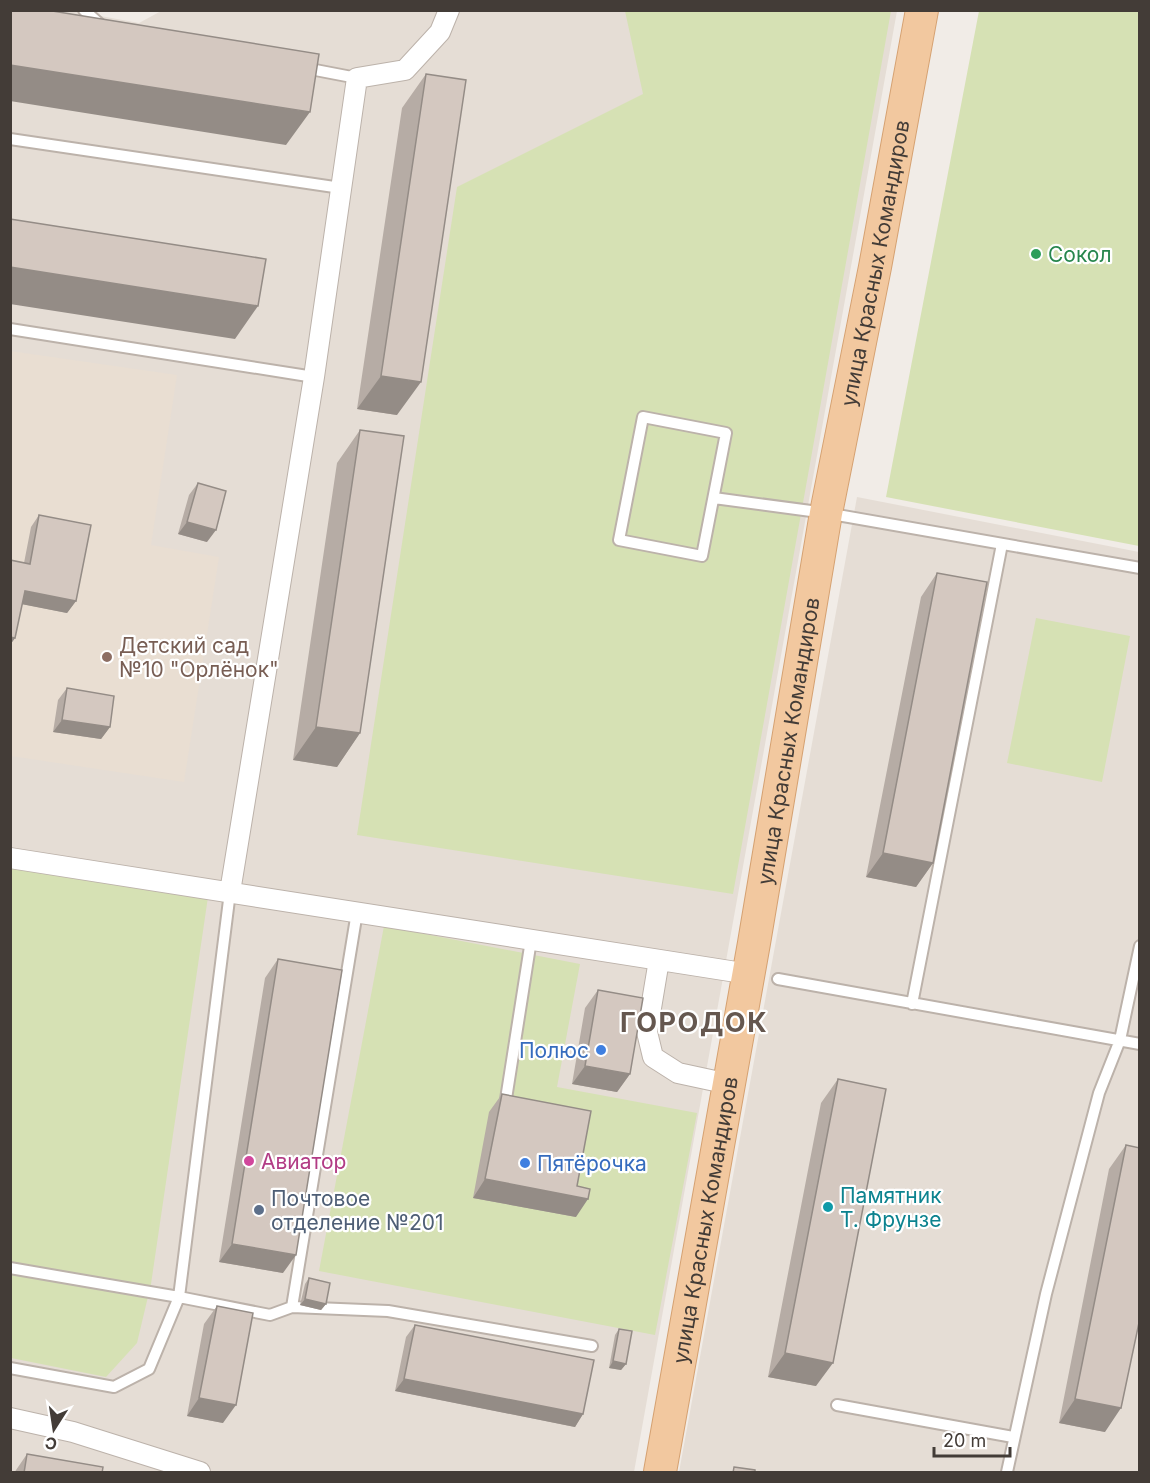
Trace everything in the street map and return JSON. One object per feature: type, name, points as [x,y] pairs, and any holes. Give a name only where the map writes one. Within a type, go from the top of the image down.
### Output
[{"type":"main road","name":"улица Красных Командиров","points":[[660,1473],[729,1084],[763,977],[826,513],[875,267],[922,10]]},
{"type":"street","points":[[230,892],[314,377],[357,78],[405,70],[440,32],[449,10]]},
{"type":"street","points":[[10,858],[763,977]]},
{"type":"street","points":[[659,960],[646,1032],[653,1057],[678,1073],[729,1084]]},
{"type":"street","points":[[10,1418],[73,1432],[200,1473]]},
{"type":"lane","points":[[84,10],[106,29],[117,31]]},
{"type":"lane","points":[[289,65],[357,78]]},
{"type":"lane","points":[[10,139],[341,188]]},
{"type":"lane","points":[[10,329],[314,377]]},
{"type":"lane","points":[[643,417],[726,433],[714,498],[702,556],[619,540],[643,417]]},
{"type":"lane","points":[[714,498],[826,513],[1140,568]]},
{"type":"lane","points":[[912,1004],[1002,544]]},
{"type":"lane","points":[[10,1368],[114,1387],[149,1369],[179,1296],[230,892]]},
{"type":"lane","points":[[292,1307],[357,912]]},
{"type":"lane","points":[[506,1099],[531,940]]},
{"type":"lane","points":[[1007,1473],[1013,1437],[1046,1294],[1099,1093],[1120,1040],[1140,946]]},
{"type":"lane","points":[[763,977],[1140,1044]]},
{"type":"lane","points":[[10,1268],[179,1296],[270,1315],[292,1307],[388,1311],[592,1346]]},
{"type":"lane","points":[[837,1405],[1013,1437]]},
{"type":"shaded area","points":[[163,10],[897,11],[634,1472],[11,1472],[10,11],[73,11],[139,23]]},
{"type":"shaded area","name":"Детский сад №10 \"Орлёнок\"","points":[[10,351],[177,375],[151,545],[219,557],[184,782],[11,756]]},
{"type":"shaded area","points":[[857,497],[1139,552],[1139,1472],[679,1472]]},
{"type":"green space","points":[[625,11],[891,11],[733,894],[357,835],[457,187],[643,94]]},
{"type":"green space","name":"Сокол","points":[[979,11],[1139,11],[1139,546],[886,497]]},
{"type":"green space","points":[[1036,618],[1130,636],[1102,782],[1007,763]]},
{"type":"green space","points":[[11,868],[208,897],[151,1284],[137,1343],[106,1377],[11,1358]]},
{"type":"green space","points":[[384,926],[580,964],[557,1087],[697,1113],[655,1335],[319,1271]]},
{"type":"building","points":[[10,10],[46,10],[319,54],[310,112],[10,65]]},
{"type":"building","points":[[426,74],[466,80],[421,382],[381,376]]},
{"type":"building","points":[[10,219],[266,259],[258,306],[10,267]]},
{"type":"building","points":[[360,430],[404,436],[360,733],[316,727]]},
{"type":"building","points":[[198,483],[226,491],[216,530],[187,522]]},
{"type":"building","points":[[39,515],[91,525],[76,601],[25,591],[15,638],[10,637],[10,560],[30,564]]},
{"type":"building","points":[[937,573],[987,582],[933,863],[883,853]]},
{"type":"building","points":[[67,688],[114,696],[110,727],[62,720]]},
{"type":"building","points":[[278,959],[342,970],[296,1255],[232,1244]]},
{"type":"building","points":[[598,990],[643,998],[630,1074],[585,1066]]},
{"type":"building","points":[[838,1079],[886,1089],[833,1363],[785,1353]]},
{"type":"building","name":"Пятёрочка","points":[[502,1094],[591,1111],[577,1186],[590,1189],[588,1199],[485,1179]]},
{"type":"building","points":[[1126,1145],[1140,1148],[1140,1318],[1121,1408],[1075,1399]]},
{"type":"building","points":[[309,1278],[330,1283],[326,1304],[305,1299]]},
{"type":"building","points":[[217,1306],[253,1313],[236,1405],[199,1398]]},
{"type":"building","points":[[415,1325],[594,1360],[583,1414],[404,1379]]},
{"type":"building","points":[[619,1329],[632,1331],[626,1364],[613,1361]]},
{"type":"building","points":[[27,1454],[103,1467],[102,1473],[24,1473]]},
{"type":"building","points":[[734,1467],[755,1470],[755,1473],[733,1473]]},
{"type":"place","name":"Сокол","points":[[1036,254]]},
{"type":"place","name":"Детский сад №10 \"Орлёнок\"","points":[[107,657]]},
{"type":"place","name":"Полюс","points":[[601,1050]]},
{"type":"place","name":"Авиатор","points":[[249,1161]]},
{"type":"place","name":"Пятёрочка","points":[[525,1163]]},
{"type":"place","name":"Памятник Т. Фрунзе","points":[[828,1207]]},
{"type":"place","name":"Почтовое отделение №201","points":[[259,1210]]},
{"type":"district","name":"ГОРОДОК","points":[[694,1022]]}]
